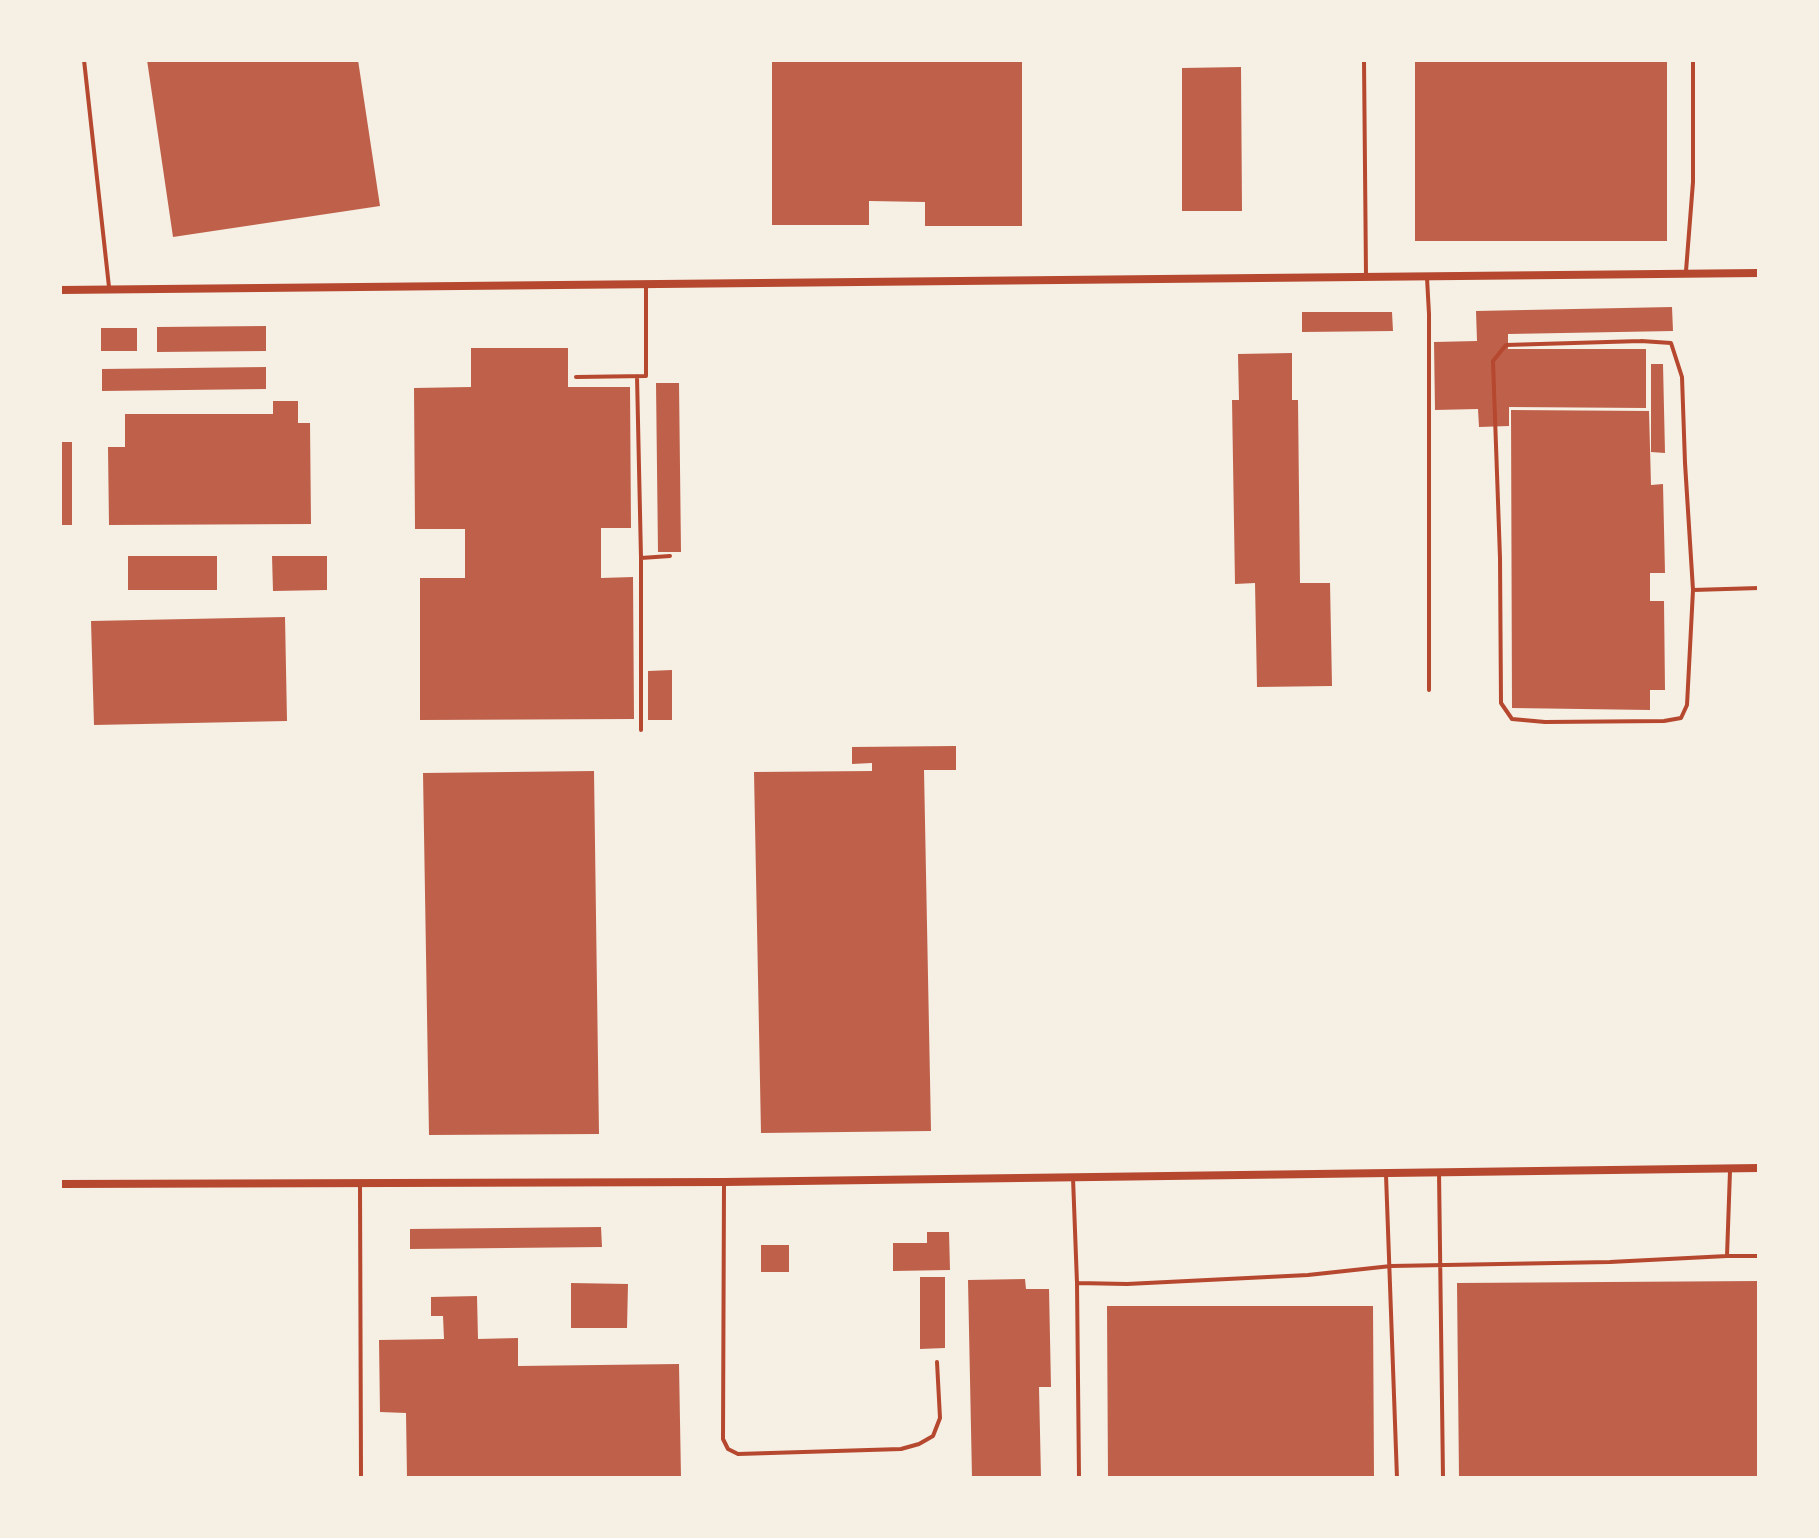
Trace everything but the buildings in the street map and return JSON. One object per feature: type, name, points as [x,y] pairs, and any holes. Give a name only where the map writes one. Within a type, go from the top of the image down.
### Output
[{"type":"street","points":[[60,290],[1759,273]]},
{"type":"street","points":[[60,1184],[724,1182],[1759,1168]]},
{"type":"lane","points":[[84,60],[109,290]]},
{"type":"lane","points":[[1364,60],[1366,279]]},
{"type":"lane","points":[[1685,274],[1693,182],[1693,60]]},
{"type":"lane","points":[[1427,278],[1429,690]]},
{"type":"lane","points":[[576,377],[646,376],[646,285]]},
{"type":"lane","points":[[1671,343],[1682,377],[1693,590],[1687,705],[1681,718],[1664,721],[1560,722],[1512,719],[1501,703],[1493,361],[1506,345],[1671,343]]},
{"type":"lane","points":[[637,376],[641,730]]},
{"type":"lane","points":[[641,558],[670,556]]},
{"type":"lane","points":[[1693,590],[1759,588]]},
{"type":"lane","points":[[1727,1256],[1730,1168]]},
{"type":"lane","points":[[1439,1172],[1443,1478]]},
{"type":"lane","points":[[1386,1173],[1397,1478]]},
{"type":"lane","points":[[1073,1177],[1079,1478]]},
{"type":"lane","points":[[360,1182],[361,1478]]},
{"type":"lane","points":[[724,1182],[723,1439],[728,1449],[738,1454],[901,1449],[919,1444],[933,1436],[940,1418],[937,1362]]},
{"type":"lane","points":[[1077,1283],[1237,1279],[1391,1266],[1759,1256]]}]
